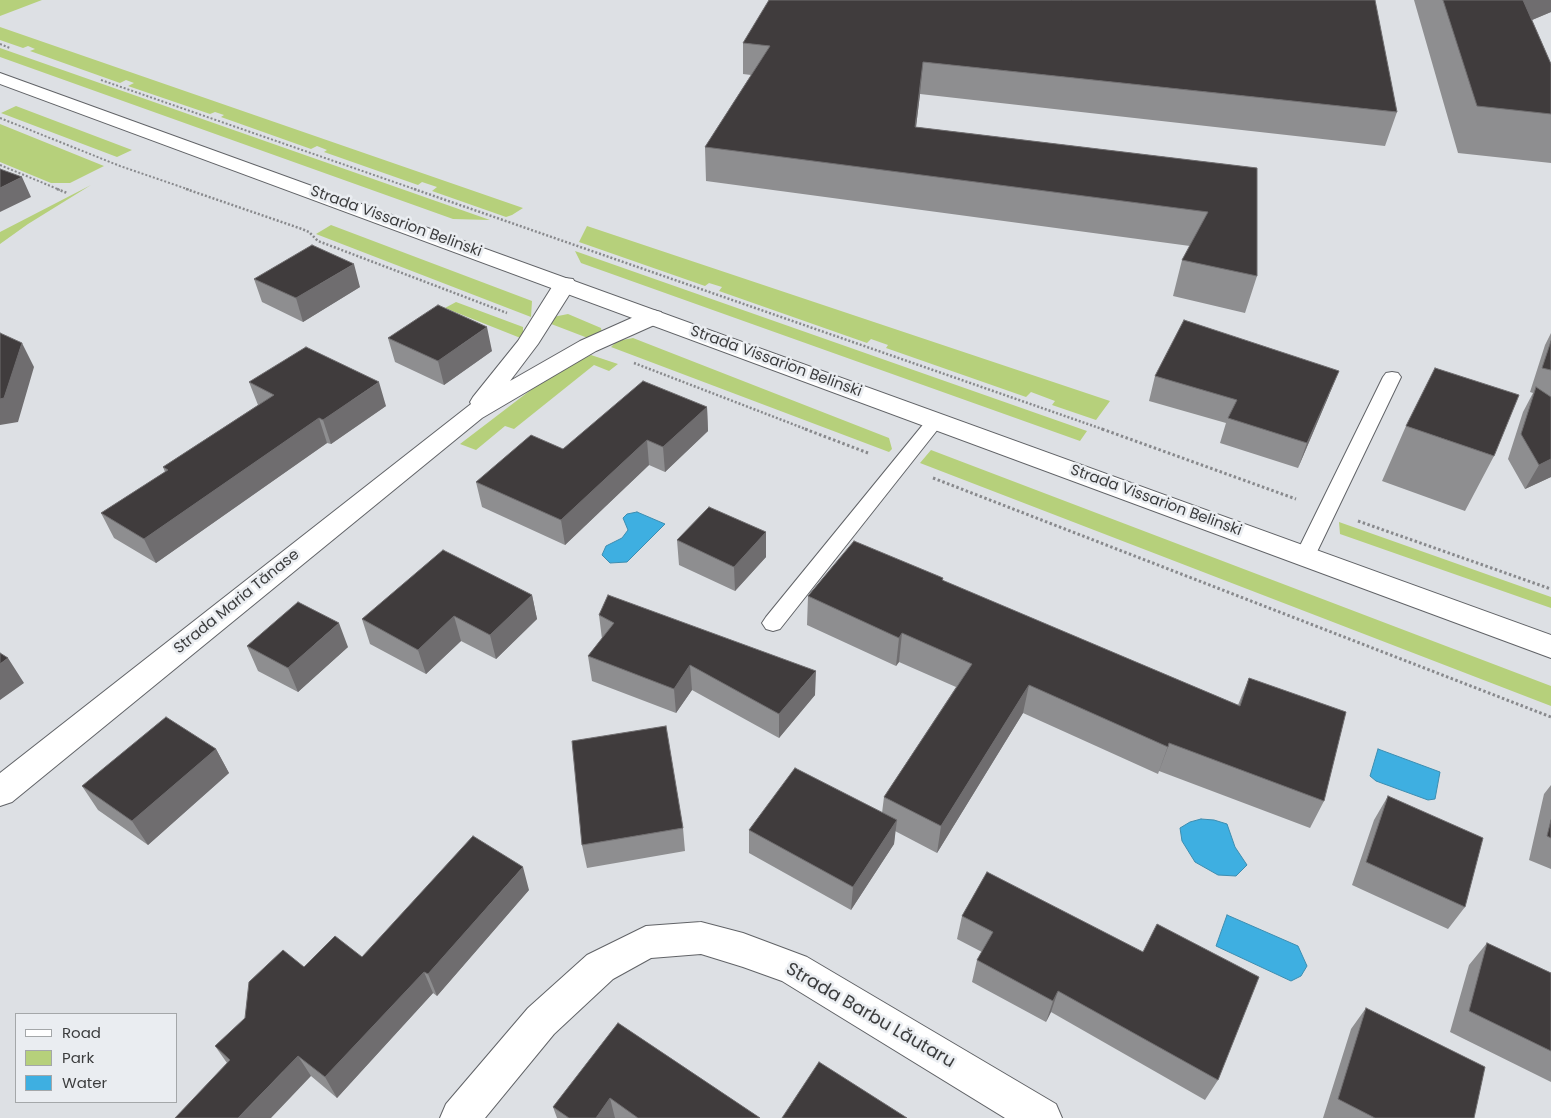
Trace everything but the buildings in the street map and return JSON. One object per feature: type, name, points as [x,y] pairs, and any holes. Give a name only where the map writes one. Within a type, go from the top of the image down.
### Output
[{"type":"main road","name":"Strada Vissarion Belinski","points":[[0,78],[1551,647]]},
{"type":"main road","name":"Strada Maria Tănase","points":[[473,413],[527,344],[565,284]]},
{"type":"main road","name":"Strada Maria Tănase","points":[[0,792],[473,413],[588,346],[653,317]]},
{"type":"main road","name":"Strada Barbu Lăutaru","points":[[460,1118],[541,1021],[600,967],[646,942],[702,938],[743,950],[794,969],[1042,1118]]},
{"type":"lane","points":[[1305,556],[1392,377]]},
{"type":"lane","points":[[773,623],[936,420]]},
{"type":"path","points":[[0,44],[19,51]]},
{"type":"path","points":[[94,77],[1086,423],[1551,589]]},
{"type":"path","points":[[0,118],[120,166],[302,229],[309,232],[318,241],[539,326]]},
{"type":"path","points":[[0,165],[67,193]]},
{"type":"path","points":[[588,346],[1551,717]]},
{"type":"green space","points":[[0,0],[42,0],[0,16]]},
{"type":"green space","points":[[0,27],[523,208],[506,217],[432,191],[437,187],[422,182],[418,185],[324,152],[327,150],[317,146],[311,149],[221,117],[224,115],[215,112],[210,114],[128,86],[134,83],[126,80],[120,83],[30,51],[35,49],[28,46],[23,48],[0,40]]},
{"type":"green space","points":[[0,48],[490,220],[453,219],[0,57]]},
{"type":"green space","points":[[16,106],[132,150],[117,157],[1,113]]},
{"type":"green space","points":[[0,124],[104,166],[70,183],[51,183],[0,162]]},
{"type":"green space","points":[[91,185],[28,224],[0,244],[0,232]]},
{"type":"green space","points":[[331,225],[532,301],[531,317],[316,234]]},
{"type":"green space","points":[[587,226],[1110,401],[1096,420],[1052,405],[1055,401],[1031,392],[1026,397],[886,348],[888,345],[871,339],[867,343],[719,291],[722,287],[709,283],[705,286],[579,242]]},
{"type":"green space","points":[[575,251],[1087,431],[1080,441],[581,263]]},
{"type":"green space","points":[[456,302],[523,327],[523,339],[445,308]]},
{"type":"green space","points":[[568,314],[601,328],[602,333],[593,340],[546,322],[553,317]]},
{"type":"green space","points":[[633,338],[889,438],[892,449],[889,452],[611,347],[617,341]]},
{"type":"green space","points":[[591,355],[618,364],[609,371],[594,365],[514,429],[505,426],[476,450],[460,444],[553,373]]},
{"type":"green space","points":[[931,450],[1551,686],[1551,706],[920,463]]},
{"type":"green space","points":[[1339,522],[1551,597],[1551,608],[1340,534]]},
{"type":"water","points":[[637,512],[665,524],[627,562],[610,563],[602,555],[606,546],[622,538],[628,530],[623,518],[627,514]]},
{"type":"water","points":[[1378,749],[1440,772],[1435,799],[1428,800],[1376,781],[1370,776]]},
{"type":"water","points":[[1201,819],[1227,824],[1235,847],[1247,865],[1236,876],[1218,875],[1195,862],[1182,841],[1180,828],[1190,822]]},
{"type":"water","points":[[1227,915],[1298,946],[1307,966],[1301,976],[1291,981],[1216,946]]}]
